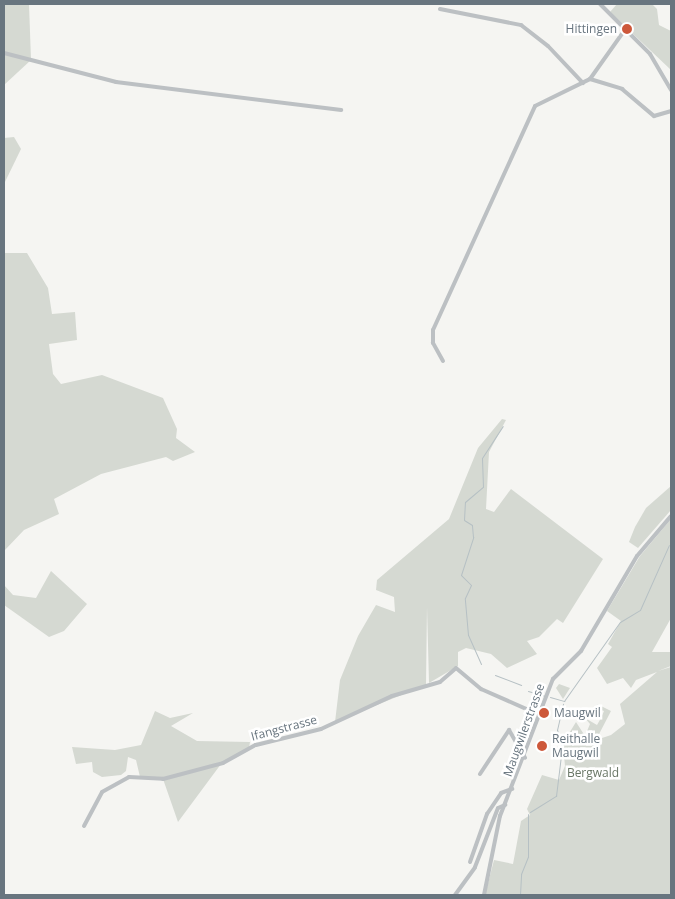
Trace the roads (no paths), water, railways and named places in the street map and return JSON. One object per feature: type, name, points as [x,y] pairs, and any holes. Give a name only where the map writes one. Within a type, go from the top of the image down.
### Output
[{"type":"street","points":[[600,4],[624,31],[650,54],[671,90]]},
{"type":"street","points":[[440,9],[521,25],[548,46],[583,84]]},
{"type":"street","points":[[443,362],[433,343],[433,330],[533,109],[545,97],[583,84],[590,79],[624,31]]},
{"type":"street","points":[[4,53],[116,82],[341,110]]},
{"type":"street","points":[[590,79],[622,89],[654,116],[671,111]]},
{"type":"street","name":"Maugwilerstrasse","points":[[484,895],[505,805],[525,758],[554,677],[581,651],[638,556],[671,516]]},
{"type":"street","name":"Ifangstrasse","points":[[84,826],[100,794],[129,777],[163,779],[223,763],[256,745],[321,729],[392,696],[440,682],[456,668],[481,689],[497,693],[540,715]]},
{"type":"street","points":[[480,774],[509,730],[525,758]]},
{"type":"street","points":[[470,862],[488,814],[501,793],[512,789]]},
{"type":"street","points":[[455,895],[475,867],[498,808],[505,805]]},
{"type":"waterway","points":[[481,664],[468,635],[465,598],[471,585],[461,575],[473,537],[472,525],[464,520],[465,502],[483,487],[482,458],[503,426]]},
{"type":"waterway","points":[[550,697],[564,701],[620,622],[640,610],[669,545]]},
{"type":"waterway","points":[[495,675],[521,685]]},
{"type":"waterway","points":[[528,691],[545,696]]},
{"type":"waterway","points":[[530,812],[556,796],[562,747],[557,730],[563,704]]},
{"type":"waterway","points":[[520,895],[521,874],[528,857],[528,814]]},
{"type":"place","name":"Hittingen","points":[[627,29]]},
{"type":"place","name":"Maugwil","points":[[544,713]]},
{"type":"place","name":"Reithalle Maugwil","points":[[542,746]]},
{"type":"park label","name":"Bergwald","points":[[593,773]]}]
